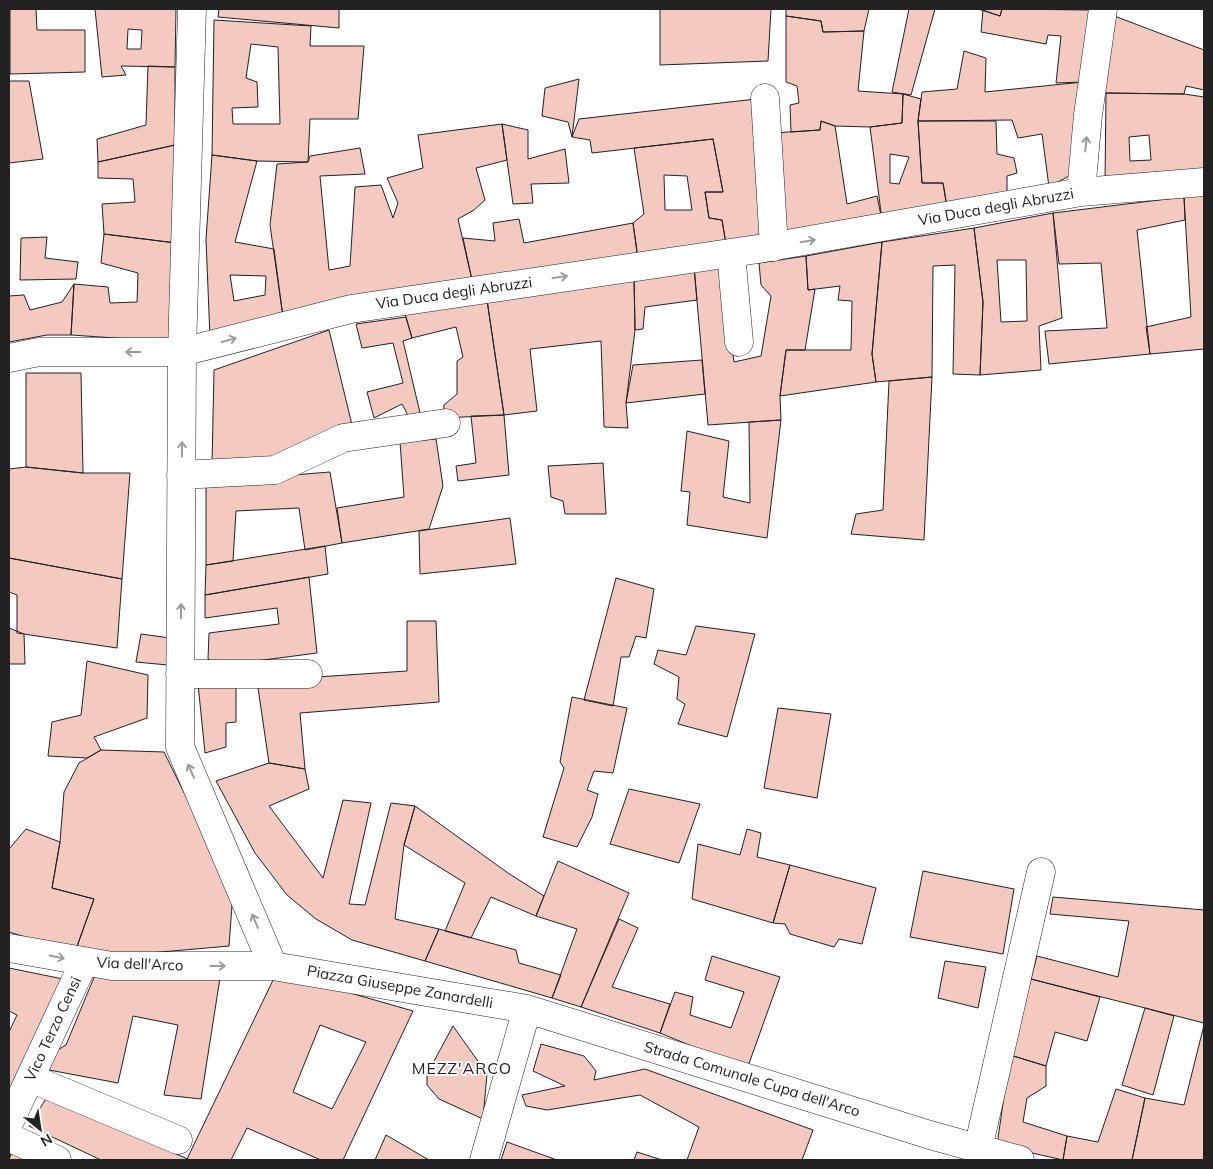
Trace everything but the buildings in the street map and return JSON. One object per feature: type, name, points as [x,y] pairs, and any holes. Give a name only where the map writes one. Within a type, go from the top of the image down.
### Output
[{"type":"street","points":[[192,9],[182,352],[180,747],[273,966]]},
{"type":"street","name":"Via Duca degli Abruzzi","points":[[9,358],[39,352],[182,352],[350,308],[731,253],[1081,192],[1088,114],[1103,9]]},
{"type":"street","points":[[765,98],[774,246]]},
{"type":"street","points":[[1081,192],[1204,182]]},
{"type":"street","points":[[731,253],[739,342]]},
{"type":"street","points":[[182,475],[275,470],[343,438],[446,423]]},
{"type":"street","points":[[180,674],[308,674]]},
{"type":"street","points":[[978,1149],[1041,872]]},
{"type":"street","name":"Via dell'Arco","points":[[9,948],[112,966],[273,966]]},
{"type":"street","name":"Vico Terzo Censi","points":[[9,1124],[84,962]]},
{"type":"street","name":"Piazza Giuseppe Zanardelli","points":[[273,966],[527,1009]]},
{"type":"street","points":[[484,1160],[527,1009]]},
{"type":"street","name":"Strada Comunale Cupa dell'Arco","points":[[527,1009],[978,1149],[1020,1160]]},
{"type":"street","points":[[30,1078],[178,1140]]},
{"type":"street","points":[[9,1137],[57,1160]]},
{"type":"district","name":"MEZZ'ARCO","points":[[462,1068]]}]
